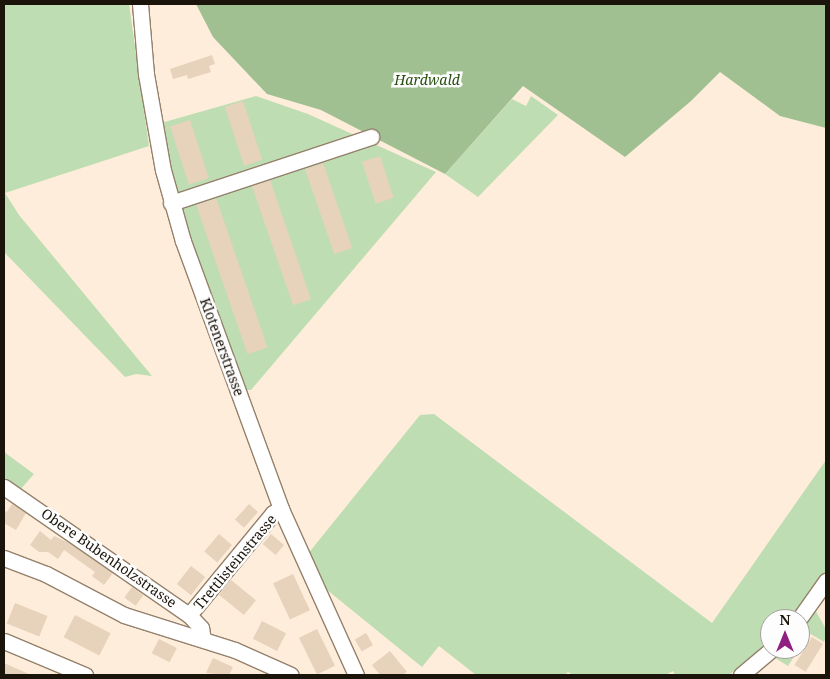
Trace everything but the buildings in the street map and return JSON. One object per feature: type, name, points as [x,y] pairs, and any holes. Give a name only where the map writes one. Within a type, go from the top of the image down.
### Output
[{"type":"street","name":"Klotenerstrasse","points":[[140,4],[146,74],[171,203],[281,509],[356,675]]},
{"type":"street","points":[[171,203],[371,136]]},
{"type":"street","name":"Obere Bubenholzstrasse","points":[[4,487],[189,615],[201,628],[203,639]]},
{"type":"street","name":"Trettlisteinstrasse","points":[[189,615],[273,513],[281,509]]},
{"type":"street","points":[[4,558],[46,574],[124,616],[203,639],[291,675]]},
{"type":"street","points":[[806,609],[826,581]]},
{"type":"street","points":[[4,641],[85,675]]},
{"type":"street","points":[[742,675],[760,659]]},
{"type":"green space","points":[[4,4],[129,4],[149,146],[5,193],[19,215],[152,376],[136,374],[125,377],[4,252]]},
{"type":"green space","name":"Hardwald","points":[[196,4],[826,4],[826,128],[780,116],[720,72],[691,101],[625,157],[523,86],[445,174],[321,110],[267,94],[213,37]]},
{"type":"green space","points":[[256,96],[308,114],[436,172],[251,390],[243,390],[174,197],[161,123]]},
{"type":"green space","points":[[531,96],[558,115],[478,197],[445,174],[512,99],[526,106]]},
{"type":"green space","points":[[434,414],[712,623],[826,460],[826,573],[800,609],[760,609],[760,652],[729,675],[675,675],[673,671],[666,675],[573,675],[568,672],[565,675],[476,675],[439,646],[422,667],[321,585],[307,555],[420,415]]},
{"type":"green space","points":[[4,452],[34,474],[19,491],[4,483]]},
{"type":"green space","points":[[814,608],[826,629],[824,642],[810,634],[810,613]]},
{"type":"green space","points":[[777,659],[793,659],[788,666]]}]
